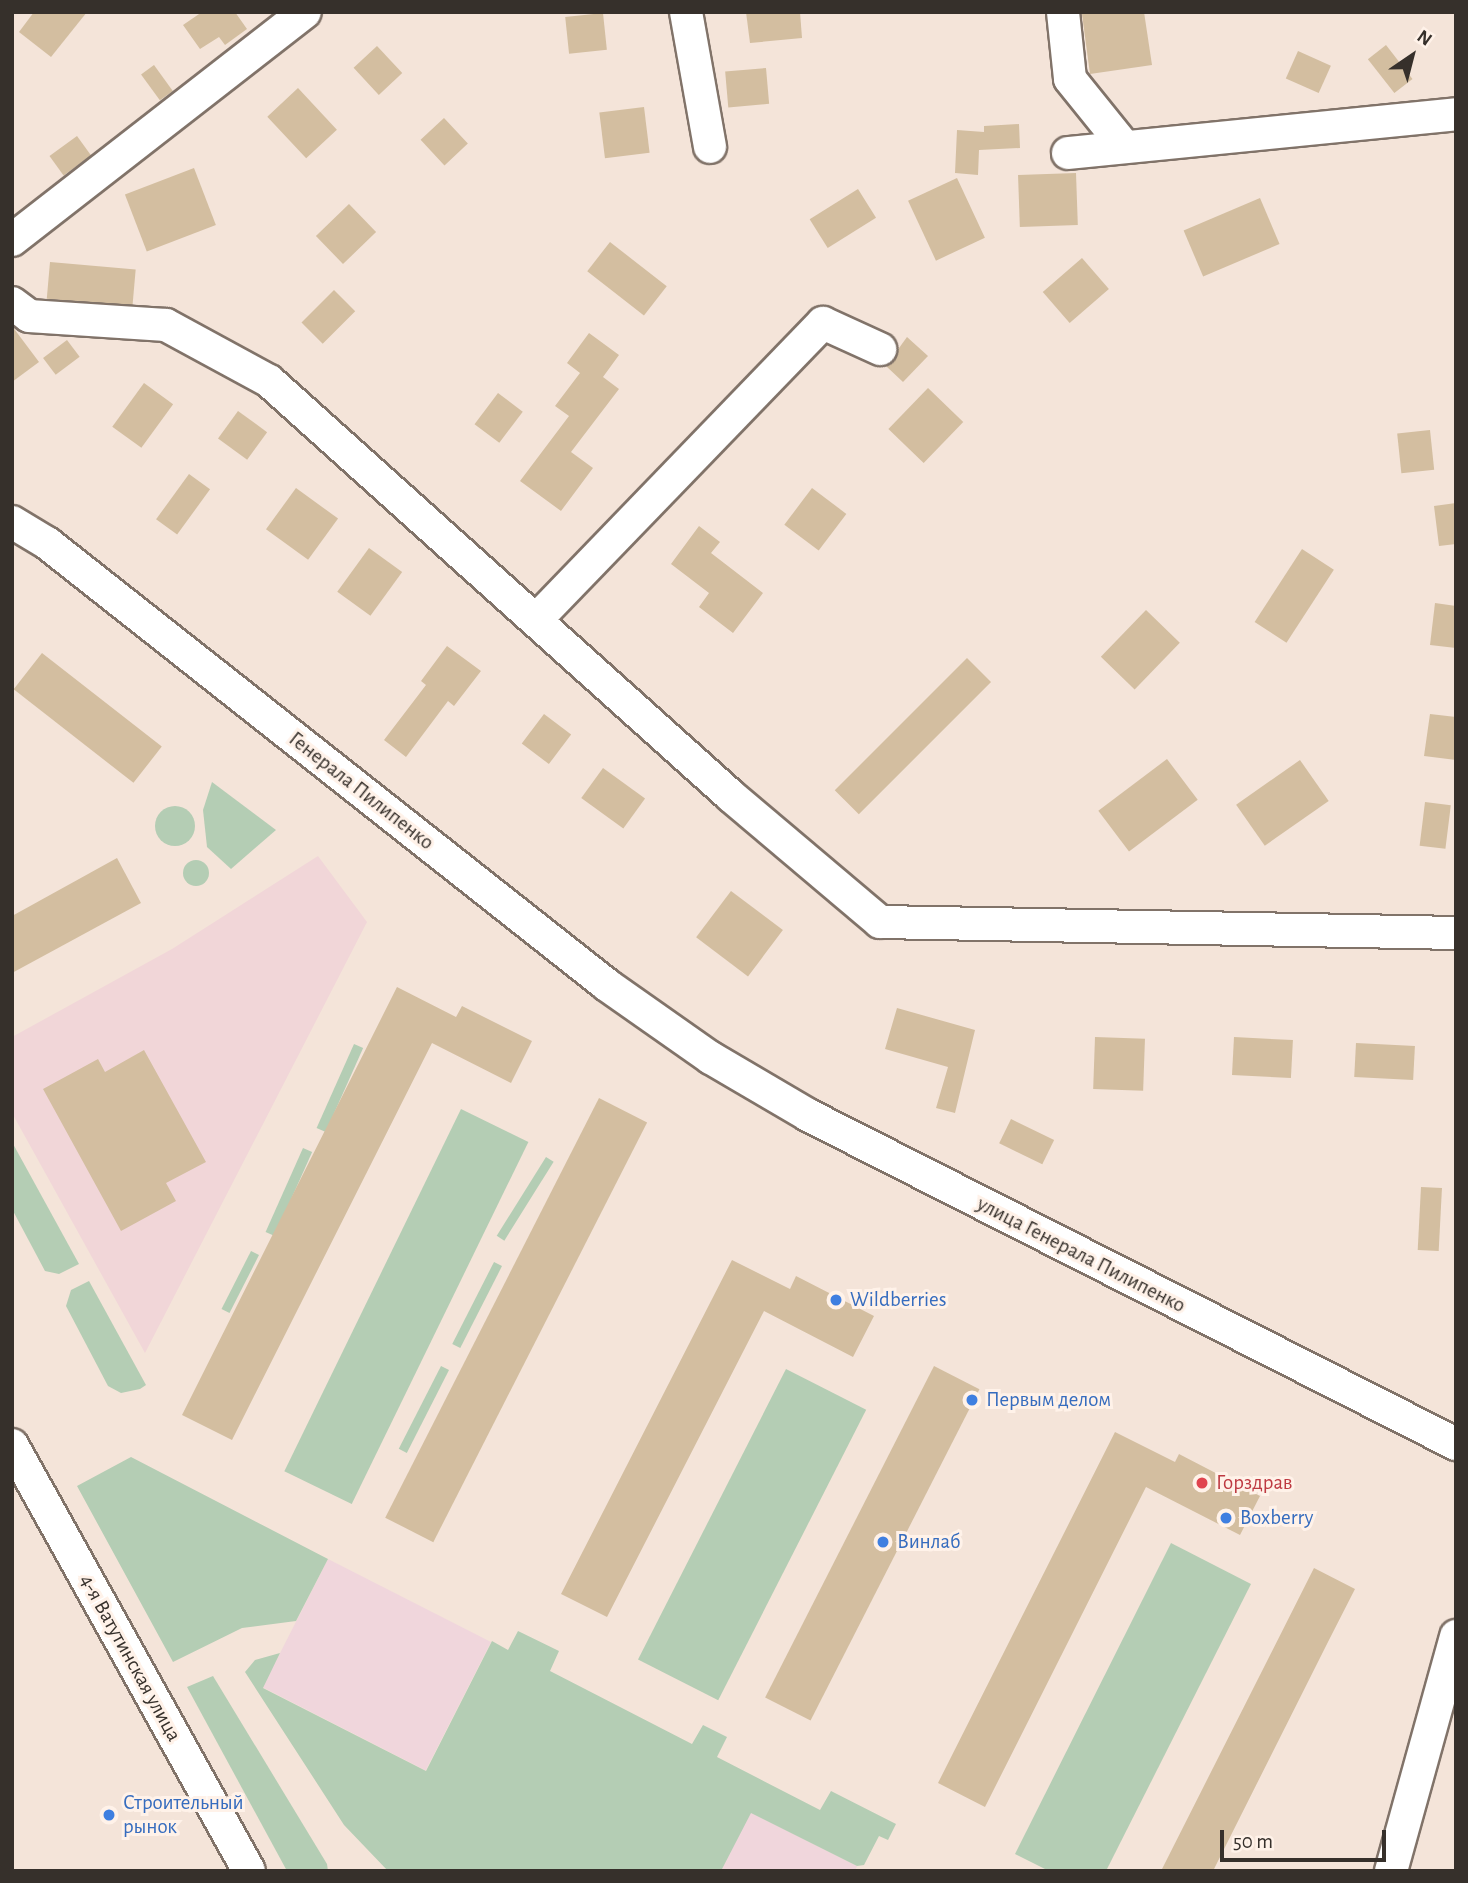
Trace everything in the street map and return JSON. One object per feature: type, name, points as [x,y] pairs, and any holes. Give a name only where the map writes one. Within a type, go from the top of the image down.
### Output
[{"type":"street","points":[[12,240],[306,12]]},
{"type":"street","points":[[686,12],[710,147]]},
{"type":"street","points":[[1063,12],[1070,79],[1124,146]]},
{"type":"street","points":[[1068,153],[1456,114]]},
{"type":"street","points":[[12,303],[29,316],[166,325],[270,381],[731,796],[880,922],[1456,933]]},
{"type":"street","points":[[536,621],[823,323],[880,349]]},
{"type":"street","name":"Генерала Пилипенко","points":[[12,522],[47,543],[607,985],[711,1058]]},
{"type":"street","name":"улица Генерала Пилипенко","points":[[711,1058],[808,1115],[1456,1444]]},
{"type":"street","name":"4-я Ватутинская улица","points":[[12,1445],[249,1871]]},
{"type":"street","points":[[1391,1871],[1456,1636]]},
{"type":"shaded area","points":[[318,856],[367,922],[145,1353],[12,1113],[12,1037],[172,949]]},
{"type":"shaded area","points":[[328,1559],[491,1642],[426,1770],[263,1687]]},
{"type":"shaded area","points":[[750,1812],[857,1866],[855,1871],[721,1871]]},
{"type":"green space","points":[[212,782],[276,830],[231,869],[207,847],[203,810]]},
{"type":"green space","points":[[175,806],[189,812],[195,826],[189,840],[175,846],[161,840],[155,826],[161,812]]},
{"type":"green space","points":[[196,860],[205,864],[209,873],[205,882],[196,886],[187,882],[183,873],[187,864]]},
{"type":"green space","points":[[354,1044],[363,1048],[326,1132],[317,1128]]},
{"type":"green space","points":[[461,1109],[528,1142],[352,1504],[284,1471]]},
{"type":"green space","points":[[12,1142],[79,1264],[59,1274],[45,1271],[12,1209]]},
{"type":"green space","points":[[303,1148],[312,1152],[275,1236],[266,1232]]},
{"type":"green space","points":[[546,1157],[554,1162],[504,1241],[497,1236]]},
{"type":"green space","points":[[251,1251],[259,1255],[230,1313],[221,1309]]},
{"type":"green space","points":[[494,1262],[502,1266],[460,1348],[452,1344]]},
{"type":"green space","points":[[89,1281],[146,1385],[140,1389],[121,1393],[108,1386],[66,1306],[71,1290]]},
{"type":"green space","points":[[441,1366],[449,1370],[407,1453],[399,1449]]},
{"type":"green space","points":[[786,1369],[866,1410],[718,1700],[638,1659]]},
{"type":"green space","points":[[131,1457],[328,1559],[296,1621],[242,1628],[173,1662],[77,1486]]},
{"type":"green space","points":[[1171,1543],[1251,1584],[1106,1871],[1049,1871],[1015,1854]]},
{"type":"green space","points":[[518,1631],[559,1651],[550,1671],[692,1744],[703,1725],[727,1737],[717,1757],[820,1810],[831,1791],[896,1824],[888,1840],[879,1836],[864,1865],[857,1866],[751,1813],[721,1871],[388,1871],[344,1825],[245,1672],[255,1660],[280,1653],[263,1688],[426,1771],[492,1641],[508,1650]]},
{"type":"green space","points":[[213,1676],[327,1864],[328,1871],[287,1871],[187,1687]]},
{"type":"building","points":[[34,12],[87,12],[51,57],[19,32]]},
{"type":"building","points":[[202,12],[235,12],[247,29],[225,45],[219,37],[200,49],[183,25]]},
{"type":"building","points":[[746,12],[800,12],[802,38],[750,43]]},
{"type":"building","points":[[1144,12],[1152,65],[1090,74],[1082,14]]},
{"type":"building","points":[[603,13],[607,50],[569,54],[565,17]]},
{"type":"building","points":[[1386,45],[1412,79],[1394,93],[1368,59]]},
{"type":"building","points":[[377,46],[402,73],[379,95],[354,68]]},
{"type":"building","points":[[1298,51],[1331,66],[1319,93],[1286,78]]},
{"type":"building","points":[[154,65],[173,91],[160,100],[141,74]]},
{"type":"building","points":[[766,68],[769,104],[728,107],[725,72]]},
{"type":"building","points":[[298,88],[337,130],[306,158],[267,117]]},
{"type":"building","points":[[644,107],[650,153],[605,158],[599,112]]},
{"type":"building","points":[[444,118],[468,144],[444,165],[421,140]]},
{"type":"building","points":[[1019,124],[1020,148],[979,150],[978,175],[955,173],[957,130],[984,132],[984,126]]},
{"type":"building","points":[[77,136],[91,155],[64,175],[49,156]]},
{"type":"building","points":[[194,168],[216,225],[147,251],[125,195]]},
{"type":"building","points":[[1076,173],[1078,225],[1020,227],[1018,175]]},
{"type":"building","points":[[957,178],[985,238],[936,261],[908,201]]},
{"type":"building","points":[[858,189],[876,218],[828,248],[810,219]]},
{"type":"building","points":[[1260,198],[1280,244],[1203,276],[1184,230]]},
{"type":"building","points":[[349,204],[376,232],[343,264],[316,236]]},
{"type":"building","points":[[610,242],[667,286],[644,315],[587,271]]},
{"type":"building","points":[[1082,258],[1109,289],[1070,323],[1043,292]]},
{"type":"building","points":[[50,262],[136,269],[132,306],[47,299]]},
{"type":"building","points":[[334,290],[355,311],[323,344],[301,323]]},
{"type":"building","points":[[12,326],[39,362],[12,382]]},
{"type":"building","points":[[589,333],[619,355],[603,377],[619,389],[571,452],[593,468],[561,511],[520,481],[569,416],[555,406],[580,373],[567,363]]},
{"type":"building","points":[[907,337],[928,356],[903,382],[886,366]]},
{"type":"building","points":[[67,340],[80,357],[56,375],[43,358]]},
{"type":"building","points":[[144,383],[173,404],[141,448],[112,427]]},
{"type":"building","points":[[928,388],[963,422],[924,463],[888,429]]},
{"type":"building","points":[[498,393],[523,412],[499,443],[475,424]]},
{"type":"building","points":[[238,411],[267,432],[247,460],[218,439]]},
{"type":"building","points":[[1430,430],[1434,470],[1401,473],[1397,433]]},
{"type":"building","points":[[189,474],[210,489],[177,535],[156,519]]},
{"type":"building","points":[[296,488],[338,519],[308,560],[266,529]]},
{"type":"building","points":[[812,488],[846,514],[819,551],[784,525]]},
{"type":"building","points":[[1456,503],[1456,544],[1439,546],[1434,506]]},
{"type":"building","points":[[699,526],[720,542],[711,553],[763,593],[733,633],[699,607],[709,593],[671,564]]},
{"type":"building","points":[[369,548],[402,572],[370,616],[337,592]]},
{"type":"building","points":[[1302,549],[1334,570],[1286,643],[1255,622]]},
{"type":"building","points":[[1435,603],[1456,606],[1456,648],[1430,645]]},
{"type":"building","points":[[1146,610],[1180,643],[1135,689],[1101,657]]},
{"type":"building","points":[[447,646],[481,671],[454,706],[448,701],[406,757],[384,740],[426,685],[421,681]]},
{"type":"building","points":[[42,653],[162,747],[133,783],[14,689]]},
{"type":"building","points":[[967,658],[991,682],[859,814],[835,790]]},
{"type":"building","points":[[544,714],[571,734],[549,764],[522,744]]},
{"type":"building","points":[[1430,714],[1456,717],[1456,760],[1424,756]]},
{"type":"building","points":[[1167,759],[1198,800],[1129,851],[1098,811]]},
{"type":"building","points":[[1300,760],[1329,801],[1265,846],[1236,805]]},
{"type":"building","points":[[603,768],[645,799],[623,828],[581,798]]},
{"type":"building","points":[[1425,802],[1451,805],[1445,849],[1420,846]]},
{"type":"building","points":[[117,858],[141,903],[12,973],[12,916]]},
{"type":"building","points":[[731,891],[783,930],[748,976],[696,937]]},
{"type":"building","points":[[397,987],[456,1017],[462,1006],[532,1041],[511,1083],[432,1043],[232,1440],[182,1415]]},
{"type":"building","points":[[897,1008],[975,1030],[955,1113],[936,1108],[948,1067],[885,1049]]},
{"type":"building","points":[[1095,1037],[1145,1039],[1143,1091],[1093,1089]]},
{"type":"building","points":[[1234,1037],[1293,1040],[1291,1078],[1232,1075]]},
{"type":"building","points":[[1356,1043],[1415,1046],[1413,1080],[1354,1077]]},
{"type":"building","points":[[144,1050],[206,1162],[166,1183],[176,1201],[121,1231],[43,1089],[98,1059],[105,1072]]},
{"type":"building","points":[[599,1098],[647,1123],[433,1542],[385,1518]]},
{"type":"building","points":[[1011,1119],[1054,1140],[1042,1164],[999,1143]]},
{"type":"building","points":[[1421,1187],[1442,1188],[1439,1251],[1418,1250]]},
{"type":"building","points":[[732,1260],[790,1289],[796,1276],[874,1316],[853,1357],[764,1311],[607,1617],[561,1594]]},
{"type":"building","points":[[934,1366],[979,1389],[811,1721],[765,1697]]},
{"type":"building","points":[[1115,1432],[1175,1462],[1179,1454],[1260,1496],[1240,1535],[1146,1487],[985,1807],[938,1783]]},
{"type":"building","points":[[1314,1568],[1355,1589],[1213,1871],[1161,1871]]},
{"type":"place","name":"Wildberries","points":[[836,1300]]},
{"type":"place","name":"Первым делом","points":[[972,1400]]},
{"type":"place","name":"Горздрав","points":[[1202,1483]]},
{"type":"place","name":"Boxberry","points":[[1226,1518]]},
{"type":"place","name":"Винлаб","points":[[883,1542]]},
{"type":"place","name":"Строительный рынок","points":[[109,1815]]}]
